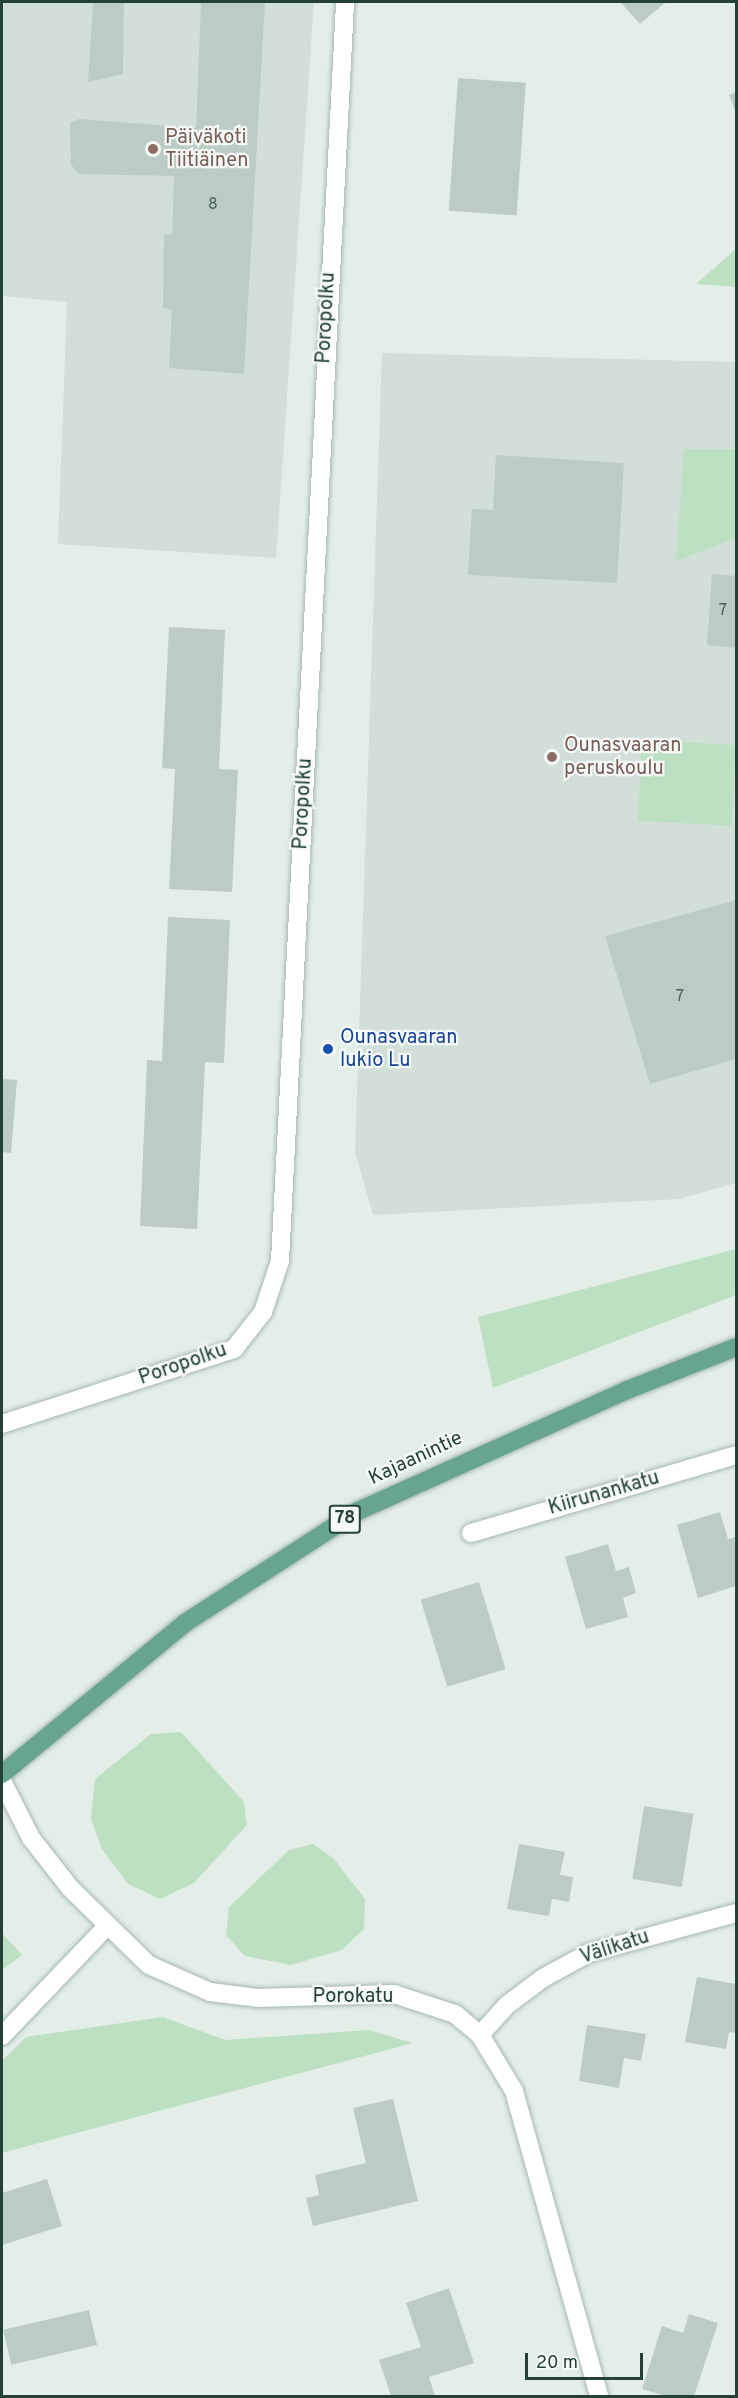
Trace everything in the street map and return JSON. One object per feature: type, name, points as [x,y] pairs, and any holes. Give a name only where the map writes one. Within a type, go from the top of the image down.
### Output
[{"type":"main road","name":"Kajaanintie","points":[[2,1774],[185,1623],[358,1511],[627,1390],[736,1347]]},
{"type":"street","name":"Poropolku","points":[[2,1424],[234,1349],[263,1312],[280,1261],[345,2]]},
{"type":"street","name":"Kiirunankatu","points":[[471,1533],[736,1455]]},
{"type":"street","name":"Porokatu","points":[[2,1781],[31,1838],[70,1888],[149,1965],[210,1992],[258,1998],[394,1994],[455,2014],[480,2035],[514,2091],[599,2397]]},
{"type":"street","name":"Välikatu","points":[[480,2035],[507,2005],[543,1978],[588,1953],[736,1912]]},
{"type":"street","points":[[2,2036],[107,1926]]},
{"type":"shaded area","name":"Päiväkoti Tiitiäinen","points":[[2,2],[314,2],[276,558],[58,544],[67,302],[2,296]]},
{"type":"shaded area","name":"Ounasvaaran peruskoulu","points":[[382,353],[736,362],[736,1183],[679,1199],[373,1215],[355,1152]]},
{"type":"green space","points":[[736,249],[736,287],[696,284]]},
{"type":"green space","points":[[684,449],[736,449],[736,538],[676,561]]},
{"type":"green space","points":[[642,740],[736,745],[732,826],[638,821]]},
{"type":"green space","points":[[736,1249],[736,1295],[493,1388],[478,1317]]},
{"type":"green space","points":[[181,1732],[244,1802],[247,1825],[194,1883],[160,1899],[128,1884],[102,1849],[91,1819],[95,1779],[151,1734]]},
{"type":"green space","points":[[313,1844],[333,1858],[365,1899],[364,1929],[342,1950],[291,1965],[245,1956],[226,1935],[229,1907],[289,1850]]},
{"type":"green space","points":[[2,1933],[22,1955],[2,1970]]},
{"type":"green space","points":[[163,2017],[225,2040],[369,2030],[413,2043],[2,2153],[2,2061],[26,2037]]},
{"type":"building","points":[[93,2],[124,2],[123,74],[88,82]]},
{"type":"building","points":[[201,2],[265,2],[244,374],[169,368],[172,309],[163,308],[164,235],[172,235],[174,176],[79,174],[71,165],[70,123],[79,119],[196,128]]},
{"type":"building","points":[[620,2],[666,2],[640,24]]},
{"type":"building","points":[[458,78],[526,83],[517,215],[449,211]]},
{"type":"building","points":[[736,92],[736,113],[729,95]]},
{"type":"building","points":[[496,455],[624,463],[617,583],[468,575],[472,509],[493,510]]},
{"type":"building","points":[[712,574],[736,576],[736,648],[707,645]]},
{"type":"building","points":[[169,627],[225,630],[219,769],[238,770],[232,892],[169,889],[175,769],[162,768]]},
{"type":"building","points":[[736,900],[736,1059],[650,1084],[605,936]]},
{"type":"building","points":[[168,917],[230,920],[224,1063],[205,1062],[197,1229],[140,1226],[147,1060],[162,1061]]},
{"type":"building","points":[[2,1079],[17,1080],[11,1153],[2,1152]]},
{"type":"building","points":[[720,1512],[728,1539],[736,1537],[736,1586],[698,1598],[677,1525]]},
{"type":"building","points":[[608,1544],[616,1571],[629,1567],[636,1593],[623,1598],[628,1617],[586,1629],[565,1557]]},
{"type":"building","points":[[479,1582],[506,1669],[447,1687],[421,1600]]},
{"type":"building","points":[[644,1806],[693,1814],[682,1887],[632,1879]]},
{"type":"building","points":[[519,1844],[565,1852],[560,1875],[573,1877],[569,1902],[552,1899],[549,1916],[507,1909]]},
{"type":"building","points":[[697,1977],[736,1984],[736,2033],[729,2032],[726,2049],[685,2042]]},
{"type":"building","points":[[587,2025],[646,2034],[641,2061],[624,2058],[619,2088],[579,2081]]},
{"type":"building","points":[[393,2099],[418,2201],[313,2226],[306,2198],[319,2195],[315,2175],[366,2163],[353,2108]]},
{"type":"building","points":[[47,2179],[62,2226],[2,2245],[2,2193]]},
{"type":"building","points":[[449,2288],[474,2363],[429,2377],[435,2396],[391,2396],[379,2360],[421,2347],[406,2303]]},
{"type":"building","points":[[89,2310],[97,2345],[11,2365],[3,2330]]},
{"type":"building","points":[[689,2314],[718,2323],[694,2396],[666,2396],[642,2389],[662,2326],[683,2333]]},
{"type":"place","name":"Päiväkoti Tiitiäinen","points":[[153,149]]},
{"type":"place","name":"Ounasvaaran peruskoulu","points":[[552,757]]},
{"type":"place","name":"Ounasvaaran lukio Lu","points":[[328,1049]]}]
